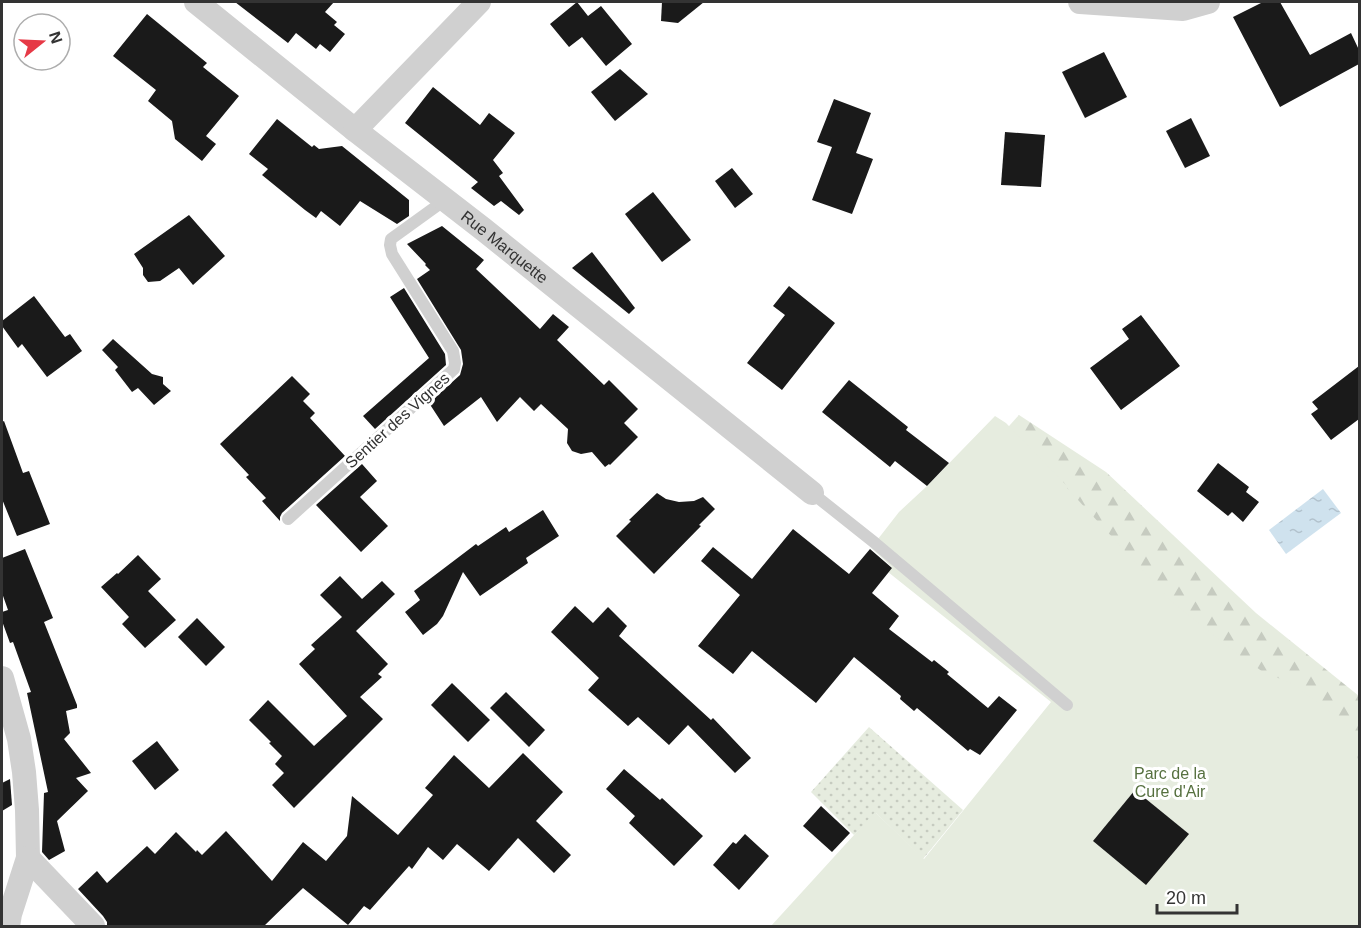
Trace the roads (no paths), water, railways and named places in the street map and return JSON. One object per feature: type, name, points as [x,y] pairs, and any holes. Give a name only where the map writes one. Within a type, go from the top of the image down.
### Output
[{"type":"street","name":"Rue Marquette","points":[[196,2],[812,493]]},
{"type":"street","points":[[355,130],[479,2]]},
{"type":"street","points":[[1080,2],[1183,9],[1208,2]]},
{"type":"street","points":[[2,678],[19,739],[24,772],[28,858],[8,927]]},
{"type":"street","points":[[28,858],[93,927]]},
{"type":"lane","name":"Sentier des Vignes","points":[[288,519],[454,369],[453,351],[392,254],[390,245],[391,239],[445,200]]},
{"type":"lane","points":[[812,493],[875,543],[1067,705]]},
{"type":"water","points":[[1323,489],[1341,513],[1286,554],[1269,530]]},
{"type":"park label","name":"Parc de la Cure d'Air","points":[[1170,782]]}]
